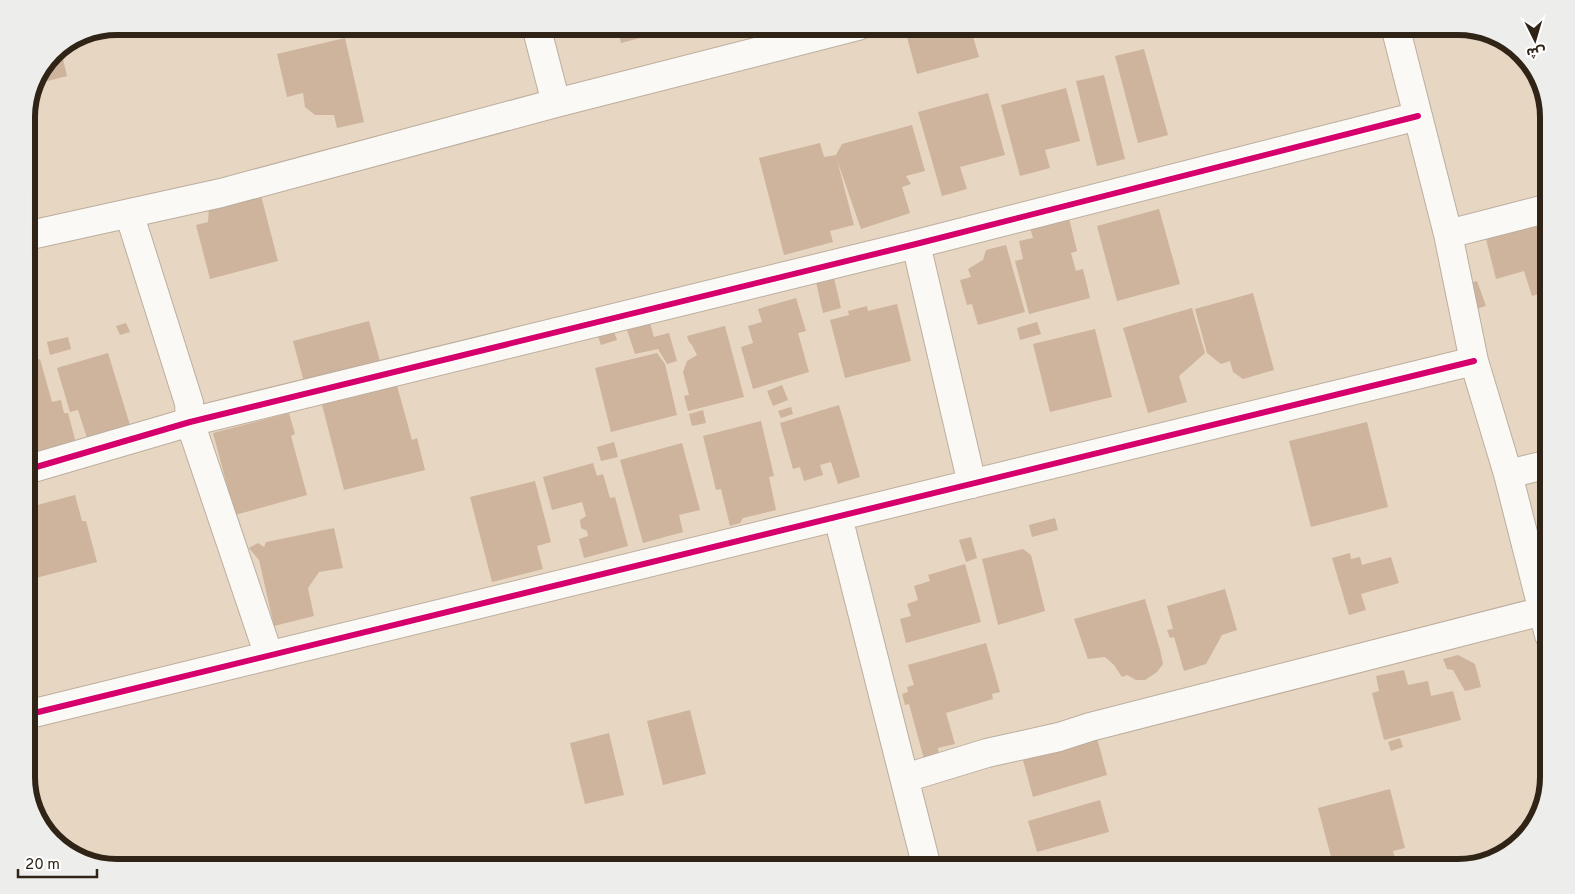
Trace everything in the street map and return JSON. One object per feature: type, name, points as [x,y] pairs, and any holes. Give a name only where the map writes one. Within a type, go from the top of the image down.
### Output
[{"type":"street","points":[[538,35],[556,103]]},
{"type":"street","points":[[1397,35],[1448,234],[1474,361],[1508,474],[1540,599]]},
{"type":"street","points":[[35,234],[221,194],[556,103],[783,36]]},
{"type":"street","points":[[35,467],[190,422],[916,244],[1418,116]]},
{"type":"street","points":[[1448,234],[1540,210]]},
{"type":"street","points":[[129,213],[189,403],[190,422],[269,656]]},
{"type":"street","points":[[916,244],[972,484]]},
{"type":"street","points":[[35,713],[1474,361]]},
{"type":"street","points":[[1508,474],[1540,466]]},
{"type":"street","points":[[838,516],[925,859]]},
{"type":"street","points":[[905,778],[987,753],[1059,737],[1090,727],[1540,624]]},
{"type":"building","points":[[619,35],[651,35],[621,43]]},
{"type":"building","points":[[906,35],[973,35],[979,57],[917,74]]},
{"type":"building","points":[[345,38],[364,122],[337,128],[334,115],[315,115],[305,107],[303,93],[287,97],[277,54]]},
{"type":"building","points":[[1144,49],[1168,135],[1138,143],[1115,56]]},
{"type":"building","points":[[63,59],[67,76],[43,82],[59,60]]},
{"type":"building","points":[[1104,75],[1125,159],[1097,166],[1076,81]]},
{"type":"building","points":[[1066,88],[1080,141],[1045,150],[1050,168],[1020,176],[1001,105]]},
{"type":"building","points":[[988,93],[1005,155],[960,167],[967,189],[942,196],[918,112]]},
{"type":"building","points":[[912,125],[925,171],[906,176],[911,184],[902,187],[910,213],[861,229],[837,160],[854,225],[830,231],[833,242],[784,255],[759,158],[820,143],[824,157],[836,155],[842,144]]},
{"type":"building","points":[[258,184],[278,261],[210,279],[196,225],[208,222],[209,208]]},
{"type":"building","points":[[1159,209],[1180,284],[1117,301],[1097,226]]},
{"type":"building","points":[[1069,218],[1077,251],[1071,253],[1076,271],[1083,269],[1090,298],[1029,314],[1015,261],[1023,259],[1019,241],[1033,238],[1030,228]]},
{"type":"building","points":[[1540,222],[1540,294],[1532,296],[1524,271],[1496,279],[1485,235]]},
{"type":"building","points":[[1006,245],[1025,312],[978,325],[972,304],[967,305],[960,280],[971,277],[968,269],[983,260],[986,250]]},
{"type":"building","points":[[834,278],[841,308],[823,313],[816,282]]},
{"type":"building","points":[[1477,281],[1486,306],[1473,310],[1465,285]]},
{"type":"building","points":[[1253,293],[1274,370],[1243,379],[1233,372],[1230,361],[1221,364],[1207,353],[1195,309]]},
{"type":"building","points":[[796,298],[806,331],[798,333],[809,372],[753,389],[741,347],[753,343],[748,326],[762,322],[758,309]]},
{"type":"building","points":[[897,304],[911,361],[845,378],[830,320],[849,315],[848,311],[867,306],[868,311]]},
{"type":"building","points":[[1192,308],[1205,353],[1179,376],[1187,402],[1148,413],[1123,328]]},
{"type":"building","points":[[369,321],[381,365],[305,386],[293,341]]},
{"type":"building","points":[[1037,322],[1041,334],[1020,340],[1017,328]]},
{"type":"building","points":[[126,323],[130,332],[120,335],[116,326]]},
{"type":"building","points":[[650,323],[654,337],[669,333],[677,361],[667,364],[658,349],[635,354],[627,330]]},
{"type":"building","points":[[725,326],[744,397],[688,411],[684,396],[689,395],[683,372],[687,361],[697,355],[687,336]]},
{"type":"building","points":[[613,329],[617,340],[601,345],[597,334]]},
{"type":"building","points":[[1095,329],[1112,397],[1050,412],[1033,344]]},
{"type":"building","points":[[68,337],[71,349],[50,355],[47,342]]},
{"type":"building","points":[[108,353],[130,425],[87,438],[78,410],[70,412],[57,368]]},
{"type":"building","points":[[657,353],[665,364],[677,415],[611,432],[595,368]]},
{"type":"building","points":[[40,359],[52,402],[61,400],[64,413],[68,413],[76,443],[35,454],[35,360]]},
{"type":"building","points":[[396,382],[412,440],[417,438],[425,470],[344,490],[321,401]]},
{"type":"building","points":[[782,385],[788,400],[773,406],[767,391]]},
{"type":"building","points":[[839,405],[860,477],[838,484],[831,462],[820,465],[823,475],[804,481],[800,467],[793,469],[780,423]]},
{"type":"building","points":[[791,407],[793,414],[781,418],[778,411]]},
{"type":"building","points":[[703,410],[706,423],[692,426],[689,414]]},
{"type":"building","points":[[289,413],[295,434],[291,436],[307,495],[235,515],[213,433]]},
{"type":"building","points":[[761,421],[774,476],[769,477],[776,510],[743,518],[740,523],[730,526],[721,489],[716,490],[703,436]]},
{"type":"building","points":[[1367,422],[1388,507],[1311,527],[1289,441]]},
{"type":"building","points":[[614,442],[618,457],[601,461],[597,447]]},
{"type":"building","points":[[682,443],[700,510],[679,515],[683,532],[643,543],[620,460]]},
{"type":"building","points":[[593,463],[597,476],[603,474],[610,498],[615,497],[628,546],[584,558],[579,539],[588,536],[587,531],[581,528],[580,520],[586,516],[582,502],[552,510],[543,477]]},
{"type":"building","points":[[535,481],[551,542],[537,546],[543,569],[492,582],[470,497]]},
{"type":"building","points":[[75,495],[82,521],[86,521],[97,562],[35,578],[35,506]]},
{"type":"building","points":[[1055,518],[1058,530],[1032,537],[1029,525]]},
{"type":"building","points":[[334,528],[343,568],[319,572],[308,588],[314,616],[274,626],[259,560],[249,548],[258,543],[264,547],[266,542]]},
{"type":"building","points":[[971,537],[977,558],[966,562],[959,540]]},
{"type":"building","points":[[1023,549],[1031,555],[1045,611],[998,625],[982,559]]},
{"type":"building","points":[[1350,553],[1351,559],[1360,557],[1362,565],[1391,557],[1399,583],[1361,594],[1366,610],[1349,615],[1332,558]]},
{"type":"building","points":[[965,564],[981,622],[906,643],[900,619],[911,616],[907,604],[918,600],[914,586],[930,581],[928,575]]},
{"type":"building","points":[[1225,589],[1237,630],[1222,635],[1206,664],[1184,671],[1174,637],[1170,638],[1167,630],[1173,629],[1167,606]]},
{"type":"building","points":[[1145,599],[1163,664],[1157,672],[1145,680],[1136,680],[1127,675],[1122,677],[1114,665],[1105,657],[1088,659],[1074,619]]},
{"type":"building","points":[[986,643],[1000,692],[992,694],[993,699],[946,713],[955,744],[938,748],[939,755],[924,759],[909,704],[905,705],[902,694],[908,692],[907,687],[914,685],[908,665]]},
{"type":"building","points":[[1458,655],[1475,664],[1481,687],[1465,691],[1453,670],[1447,669],[1443,659]]},
{"type":"building","points":[[1404,670],[1408,685],[1428,681],[1431,696],[1453,691],[1461,720],[1384,740],[1372,693],[1379,691],[1376,676]]},
{"type":"building","points":[[690,710],[706,774],[663,785],[647,721]]},
{"type":"building","points":[[609,733],[624,795],[585,804],[570,743]]},
{"type":"building","points":[[1097,738],[1107,775],[1033,797],[1023,760]]},
{"type":"building","points":[[1400,738],[1403,747],[1391,751],[1388,742]]},
{"type":"building","points":[[1390,789],[1405,848],[1393,851],[1395,859],[1332,859],[1318,808]]},
{"type":"building","points":[[1100,800],[1109,832],[1037,852],[1028,821]]},
{"type":"cycle path","points":[[35,467],[190,422],[916,244],[1418,116]]},
{"type":"cycle path","points":[[35,713],[1474,361]]}]
